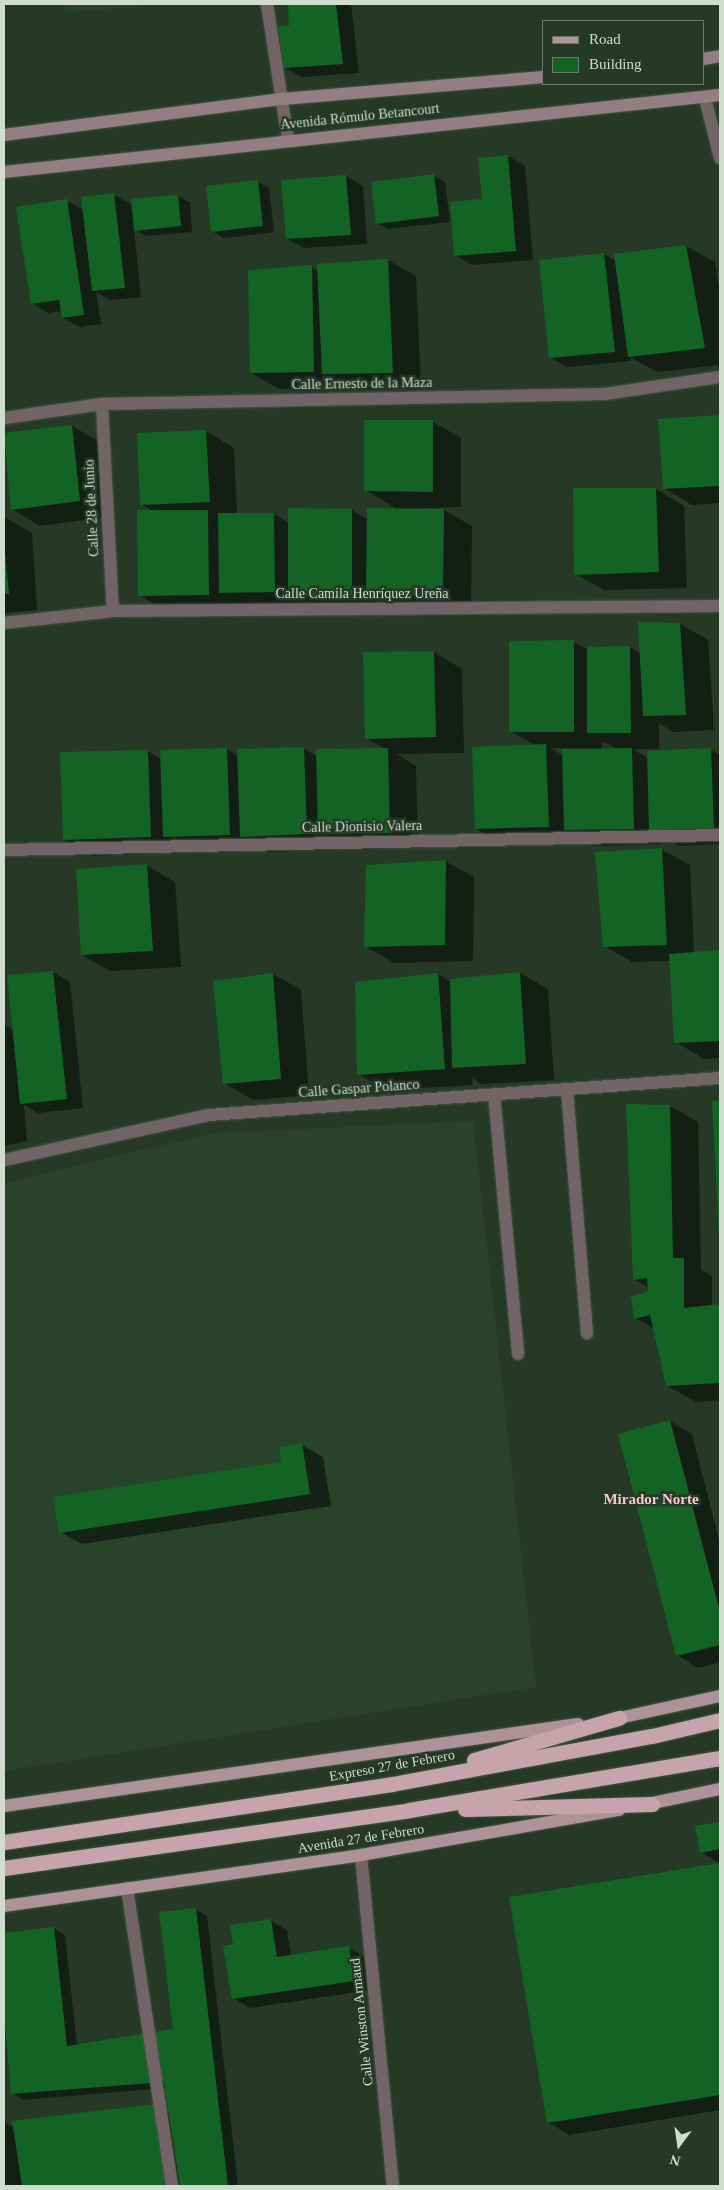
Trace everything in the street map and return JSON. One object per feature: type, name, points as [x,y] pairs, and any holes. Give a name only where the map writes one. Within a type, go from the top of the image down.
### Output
[{"type":"highway","points":[[392,1784],[619,1718]]},
{"type":"highway","name":"Expreso 27 de Febrero","points":[[4,1842],[68,1834],[392,1784],[652,1736],[720,1720]]},
{"type":"highway","points":[[4,1868],[409,1810],[720,1758]]},
{"type":"highway","points":[[409,1810],[652,1804]]},
{"type":"main road","points":[[704,59],[720,56]]},
{"type":"main road","name":"Avenida Rómulo Betancourt","points":[[4,135],[282,99],[542,77]]},
{"type":"main road","name":"Avenida Rómulo Betancourt","points":[[4,172],[720,95]]},
{"type":"main road","points":[[4,1806],[619,1718],[720,1696]]},
{"type":"main road","name":"Avenida 27 de Febrero","points":[[4,1906],[361,1855],[652,1804],[720,1789]]},
{"type":"street","points":[[267,4],[288,140]]},
{"type":"street","points":[[705,98],[720,158]]},
{"type":"street","name":"Calle Ernesto de la Maza","points":[[4,418],[102,404],[605,394],[720,377]]},
{"type":"street","name":"Calle 28 de Junio","points":[[102,404],[113,610]]},
{"type":"street","name":"Calle Camila Henríquez Ureña","points":[[4,623],[113,610],[720,606]]},
{"type":"street","name":"Calle Dionisio Valera","points":[[4,850],[720,835]]},
{"type":"street","name":"Calle Gaspar Polanco","points":[[4,1160],[209,1115],[720,1078]]},
{"type":"street","points":[[567,1090],[587,1333]]},
{"type":"street","points":[[494,1094],[518,1354]]},
{"type":"street","name":"Calle Winston Armaud","points":[[361,1855],[393,2186]]},
{"type":"street","points":[[127,1888],[172,2186]]},
{"type":"shaded area","points":[[65,4],[175,4],[65,12]]},
{"type":"shaded area","points":[[473,1121],[536,1687],[4,1771],[4,1183],[214,1133]]},
{"type":"building","points":[[288,4],[336,4],[343,64],[284,68],[278,26],[289,26]]},
{"type":"building","points":[[508,155],[516,251],[454,256],[450,202],[482,199],[478,158]]},
{"type":"building","points":[[434,174],[439,216],[376,224],[371,182]]},
{"type":"building","points":[[346,175],[351,235],[286,239],[281,180]]},
{"type":"building","points":[[258,180],[263,226],[211,232],[206,186]]},
{"type":"building","points":[[114,193],[125,288],[92,291],[81,197]]},
{"type":"building","points":[[178,195],[181,226],[134,231],[131,199]]},
{"type":"building","points":[[67,199],[84,315],[62,318],[59,300],[31,304],[16,207]]},
{"type":"building","points":[[686,245],[705,348],[628,357],[614,254]]},
{"type":"building","points":[[604,253],[615,352],[549,358],[539,260]]},
{"type":"building","points":[[388,259],[393,373],[322,374],[317,264]]},
{"type":"building","points":[[312,265],[314,372],[250,373],[248,270]]},
{"type":"building","points":[[720,415],[720,486],[663,489],[658,419]]},
{"type":"building","points":[[364,420],[433,420],[433,492],[364,491]]},
{"type":"building","points":[[72,425],[80,501],[11,510],[4,433]]},
{"type":"building","points":[[206,430],[210,502],[140,505],[137,433]]},
{"type":"building","points":[[573,488],[656,488],[659,572],[574,575]]},
{"type":"building","points":[[288,508],[352,509],[352,595],[288,594]]},
{"type":"building","points":[[367,508],[444,509],[443,595],[366,594]]},
{"type":"building","points":[[137,510],[208,510],[209,595],[138,596]]},
{"type":"building","points":[[218,513],[274,513],[275,592],[219,593]]},
{"type":"building","points":[[4,542],[9,594],[4,594]]},
{"type":"building","points":[[638,622],[680,623],[686,715],[643,716]]},
{"type":"building","points":[[574,640],[574,732],[509,732],[509,641]]},
{"type":"building","points":[[630,646],[631,733],[587,733],[587,647]]},
{"type":"building","points":[[434,651],[436,737],[365,739],[363,652]]},
{"type":"building","points":[[546,744],[549,827],[475,829],[472,747]]},
{"type":"building","points":[[304,747],[307,834],[240,837],[237,749]]},
{"type":"building","points":[[227,748],[230,835],[163,837],[160,750]]},
{"type":"building","points":[[388,748],[390,833],[318,834],[316,749]]},
{"type":"building","points":[[632,748],[634,829],[564,830],[562,749]]},
{"type":"building","points":[[711,748],[714,828],[649,830],[647,751]]},
{"type":"building","points":[[148,750],[151,837],[63,840],[60,752]]},
{"type":"building","points":[[662,848],[667,945],[603,947],[595,852]]},
{"type":"building","points":[[446,860],[445,945],[364,947],[366,865]]},
{"type":"building","points":[[147,864],[153,951],[81,955],[76,869]]},
{"type":"building","points":[[720,950],[720,1041],[674,1043],[669,954]]},
{"type":"building","points":[[53,971],[67,1099],[20,1104],[7,975]]},
{"type":"building","points":[[520,972],[526,1064],[452,1068],[450,979]]},
{"type":"building","points":[[273,973],[281,1079],[223,1084],[213,981]]},
{"type":"building","points":[[438,973],[445,1069],[357,1075],[355,982]]},
{"type":"building","points":[[720,1100],[720,1233],[719,1234],[712,1101]]},
{"type":"building","points":[[626,1104],[670,1105],[673,1258],[684,1258],[684,1308],[720,1304],[720,1383],[666,1386],[650,1315],[634,1319],[631,1296],[648,1292],[647,1278],[633,1280]]},
{"type":"building","points":[[670,1420],[720,1612],[720,1645],[676,1656],[618,1434]]},
{"type":"building","points":[[302,1443],[310,1494],[59,1533],[53,1497],[281,1462],[279,1447]]},
{"type":"building","points":[[720,1822],[720,1849],[700,1853],[695,1826]]},
{"type":"building","points":[[720,1863],[720,2095],[547,2123],[509,1897]]},
{"type":"building","points":[[196,1908],[228,2186],[180,2186],[164,2082],[11,2094],[4,2012],[4,1933],[54,1927],[67,2046],[173,2029],[159,1912]]},
{"type":"building","points":[[271,1919],[277,1957],[349,1946],[354,1981],[232,1999],[223,1946],[233,1944],[230,1925]]},
{"type":"building","points":[[155,2104],[166,2186],[22,2186],[12,2121]]},
{"type":"district","name":"Mirador Norte","points":[[651,1500]]}]
